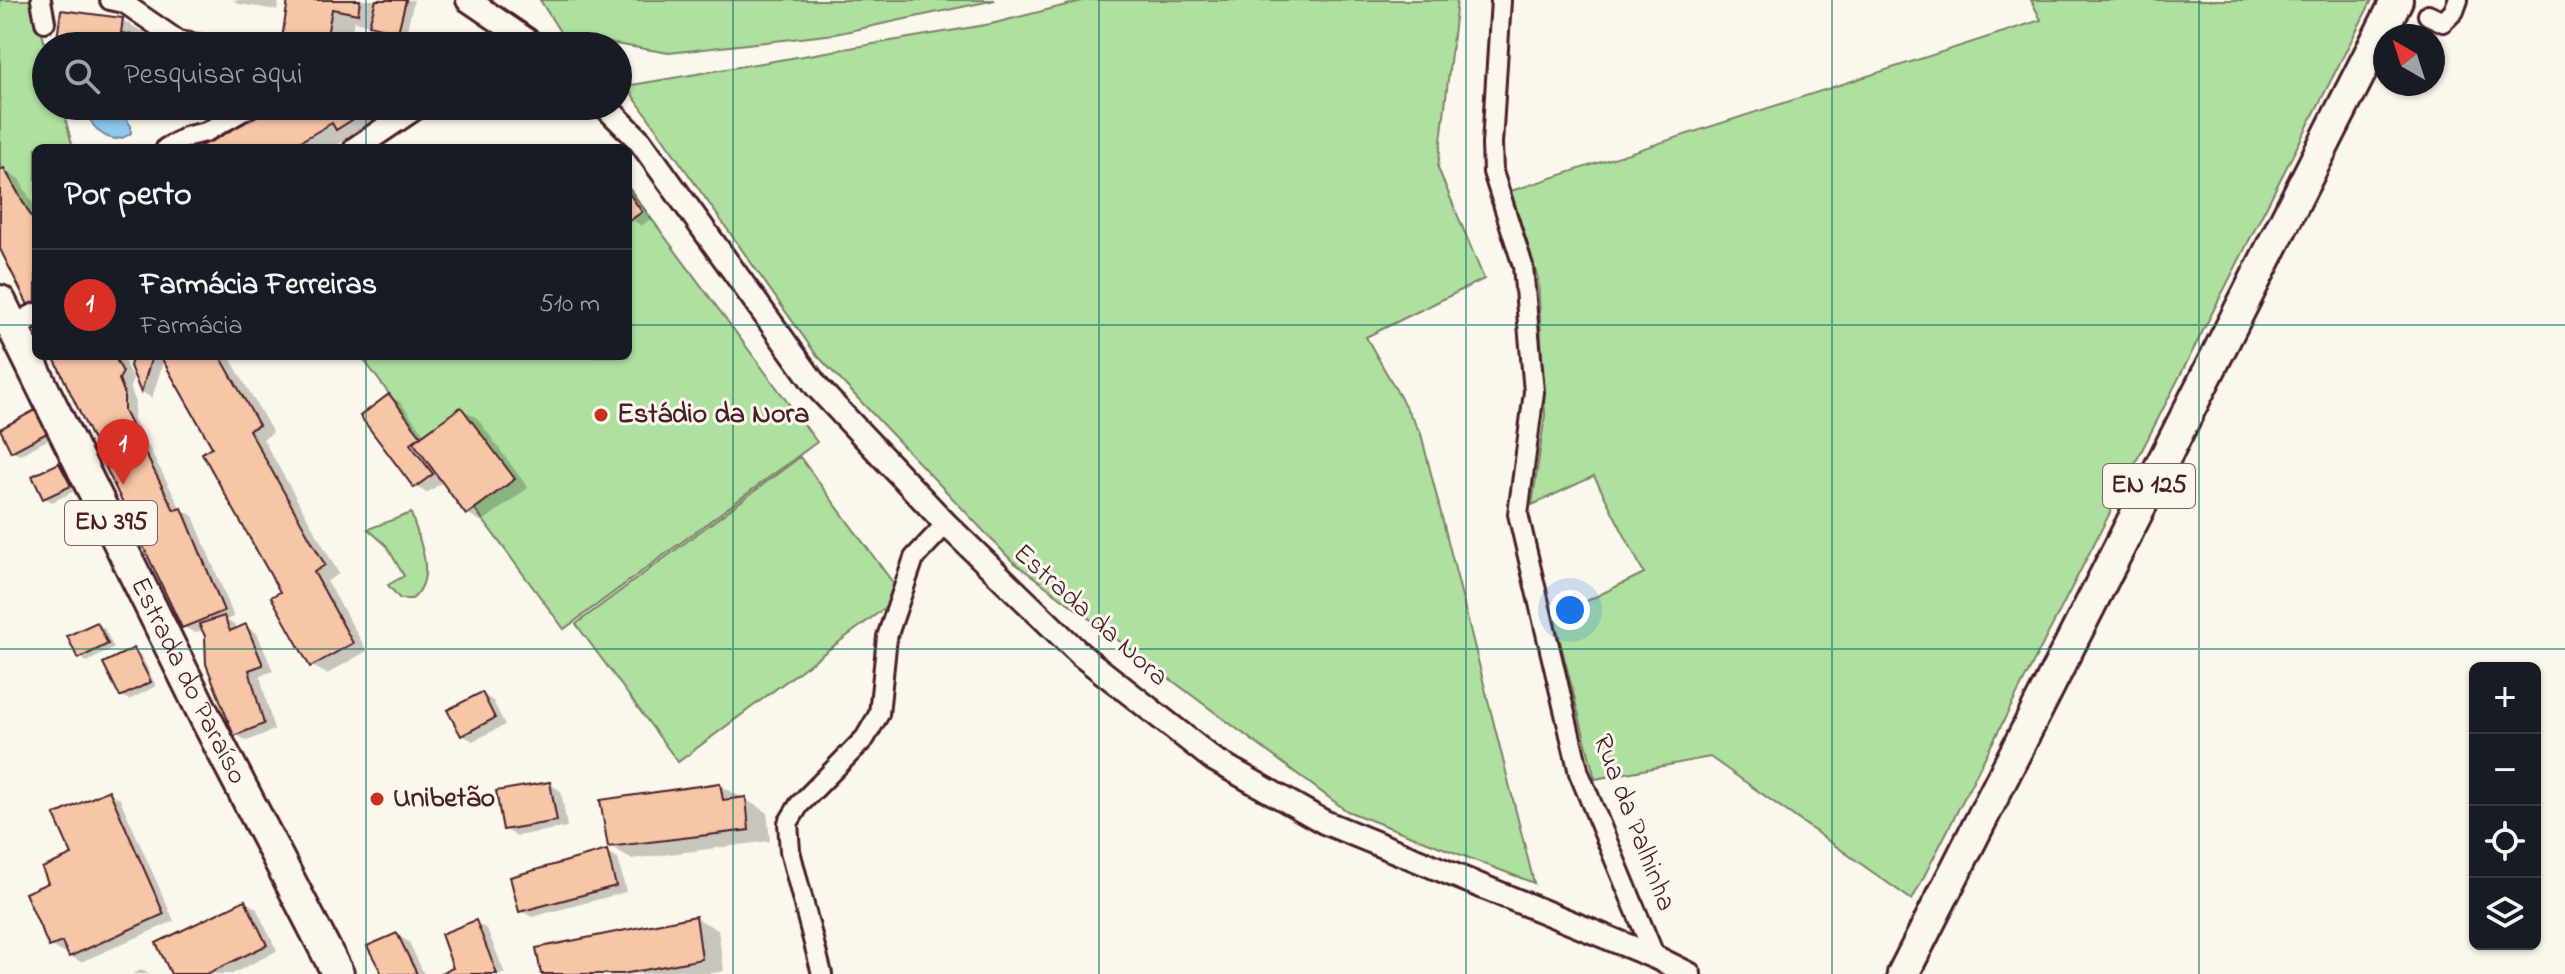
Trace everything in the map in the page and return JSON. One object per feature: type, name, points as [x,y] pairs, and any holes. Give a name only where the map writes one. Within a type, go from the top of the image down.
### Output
[{"type":"main road","name":"EN 125","points":[[1903,974],[2397,0]]},
{"type":"main road","name":"Estrada do Paraíso","points":[[16,314],[32,348]]},
{"type":"main road","name":"Estrada do Paraíso","points":[[38,360],[206,719],[338,974]]},
{"type":"street","points":[[41,0],[45,22]]},
{"type":"street","points":[[110,0],[124,3],[166,32]]},
{"type":"street","name":"Rua da Palhinha","points":[[1501,0],[1493,172],[1523,266],[1534,392],[1518,514],[1579,773],[1655,957]]},
{"type":"street","points":[[2428,15],[2443,22],[2454,11],[2458,0]]},
{"type":"street","points":[[474,2],[509,32]]},
{"type":"street","points":[[173,144],[227,120]]},
{"type":"street","points":[[362,144],[395,120]]},
{"type":"street","name":"Estrada da Nora","points":[[619,120],[640,141],[817,387],[946,524],[1081,655],[1213,759],[1324,822],[1655,957],[1689,974]]},
{"type":"street","points":[[822,974],[790,851],[788,823],[799,805],[865,738],[879,714],[887,637],[914,558],[946,524]]},
{"type":"green space","points":[[0,0],[33,0],[42,32],[32,32],[32,120],[66,120],[72,144],[32,144],[32,218],[4,169],[0,170]]},
{"type":"green space","points":[[540,0],[995,0],[835,34],[669,53],[632,47],[632,32],[560,32]]},
{"type":"green space","points":[[1086,0],[1457,0],[1438,168],[1484,279],[1366,337],[1421,434],[1534,883],[1347,811],[1012,561],[815,353],[632,94],[632,85],[991,24]]},
{"type":"green space","points":[[2031,0],[2372,0],[1912,900],[1710,757],[1595,779],[1554,617],[1644,573],[1594,476],[1532,505],[1545,415],[1538,279],[1511,191],[2041,20]]},
{"type":"green space","name":"Estádio da Nora","points":[[632,192],[817,442],[564,629],[364,360],[632,360]]},
{"type":"green space","points":[[800,457],[902,595],[678,762],[576,624]]},
{"type":"green space","points":[[411,513],[422,547],[424,580],[412,599],[400,599],[388,585],[404,576],[386,545],[368,529]]},
{"type":"water","points":[[91,120],[127,120],[131,133],[117,139],[110,138]]},
{"type":"building","points":[[288,0],[360,0],[358,14],[332,9],[328,32],[283,32]]},
{"type":"building","points":[[376,0],[406,0],[398,32],[369,25]]},
{"type":"building","points":[[61,10],[123,18],[121,32],[58,32]]},
{"type":"building","points":[[245,120],[352,120],[336,130],[332,123],[296,144],[205,144]]},
{"type":"building","points":[[4,168],[32,218],[32,306],[29,307],[0,249],[0,170]]},
{"type":"building","points":[[632,198],[642,212],[632,219]]},
{"type":"building","points":[[55,360],[116,360],[123,372],[119,379],[124,392],[124,411],[174,510],[182,508],[224,611],[182,628]]},
{"type":"building","points":[[132,360],[151,360],[141,393],[130,366]]},
{"type":"building","points":[[163,360],[222,360],[259,425],[249,430],[325,565],[314,572],[353,643],[310,667],[271,597],[280,592],[202,453],[212,447]]},
{"type":"building","points":[[389,394],[421,436],[410,444],[433,474],[414,488],[360,416]]},
{"type":"building","points":[[461,407],[515,479],[466,515],[413,442]]},
{"type":"building","points":[[35,410],[47,433],[11,452],[0,429]]},
{"type":"building","points":[[59,463],[71,486],[43,499],[32,476]]},
{"type":"building","points":[[224,616],[230,631],[246,624],[263,665],[249,670],[264,724],[234,736],[206,664],[205,636],[199,624]]},
{"type":"building","points":[[97,622],[108,644],[78,659],[67,636]]},
{"type":"building","points":[[134,648],[151,682],[120,697],[103,663]]},
{"type":"building","points":[[482,692],[495,718],[461,736],[447,710]]},
{"type":"building","points":[[550,782],[557,821],[503,830],[496,791]]},
{"type":"building","points":[[720,783],[723,800],[746,797],[749,830],[608,847],[600,800]]},
{"type":"building","points":[[109,790],[164,914],[69,957],[62,942],[49,947],[25,893],[48,883],[42,868],[72,855],[54,815]]},
{"type":"building","points":[[607,850],[616,886],[519,912],[510,877]]},
{"type":"building","points":[[245,900],[267,945],[207,974],[171,974],[156,943]]},
{"type":"building","points":[[696,916],[702,959],[623,974],[541,974],[536,948]]},
{"type":"building","points":[[476,920],[497,974],[438,974],[453,968],[441,934]]},
{"type":"building","points":[[397,933],[417,974],[382,974],[367,946]]},
{"type":"place","name":"Estádio da Nora","points":[[601,415]]},
{"type":"place","name":"Farmácia Ferreiras","points":[[123,485]]},
{"type":"place","name":"Unibetão","points":[[377,799]]}]
